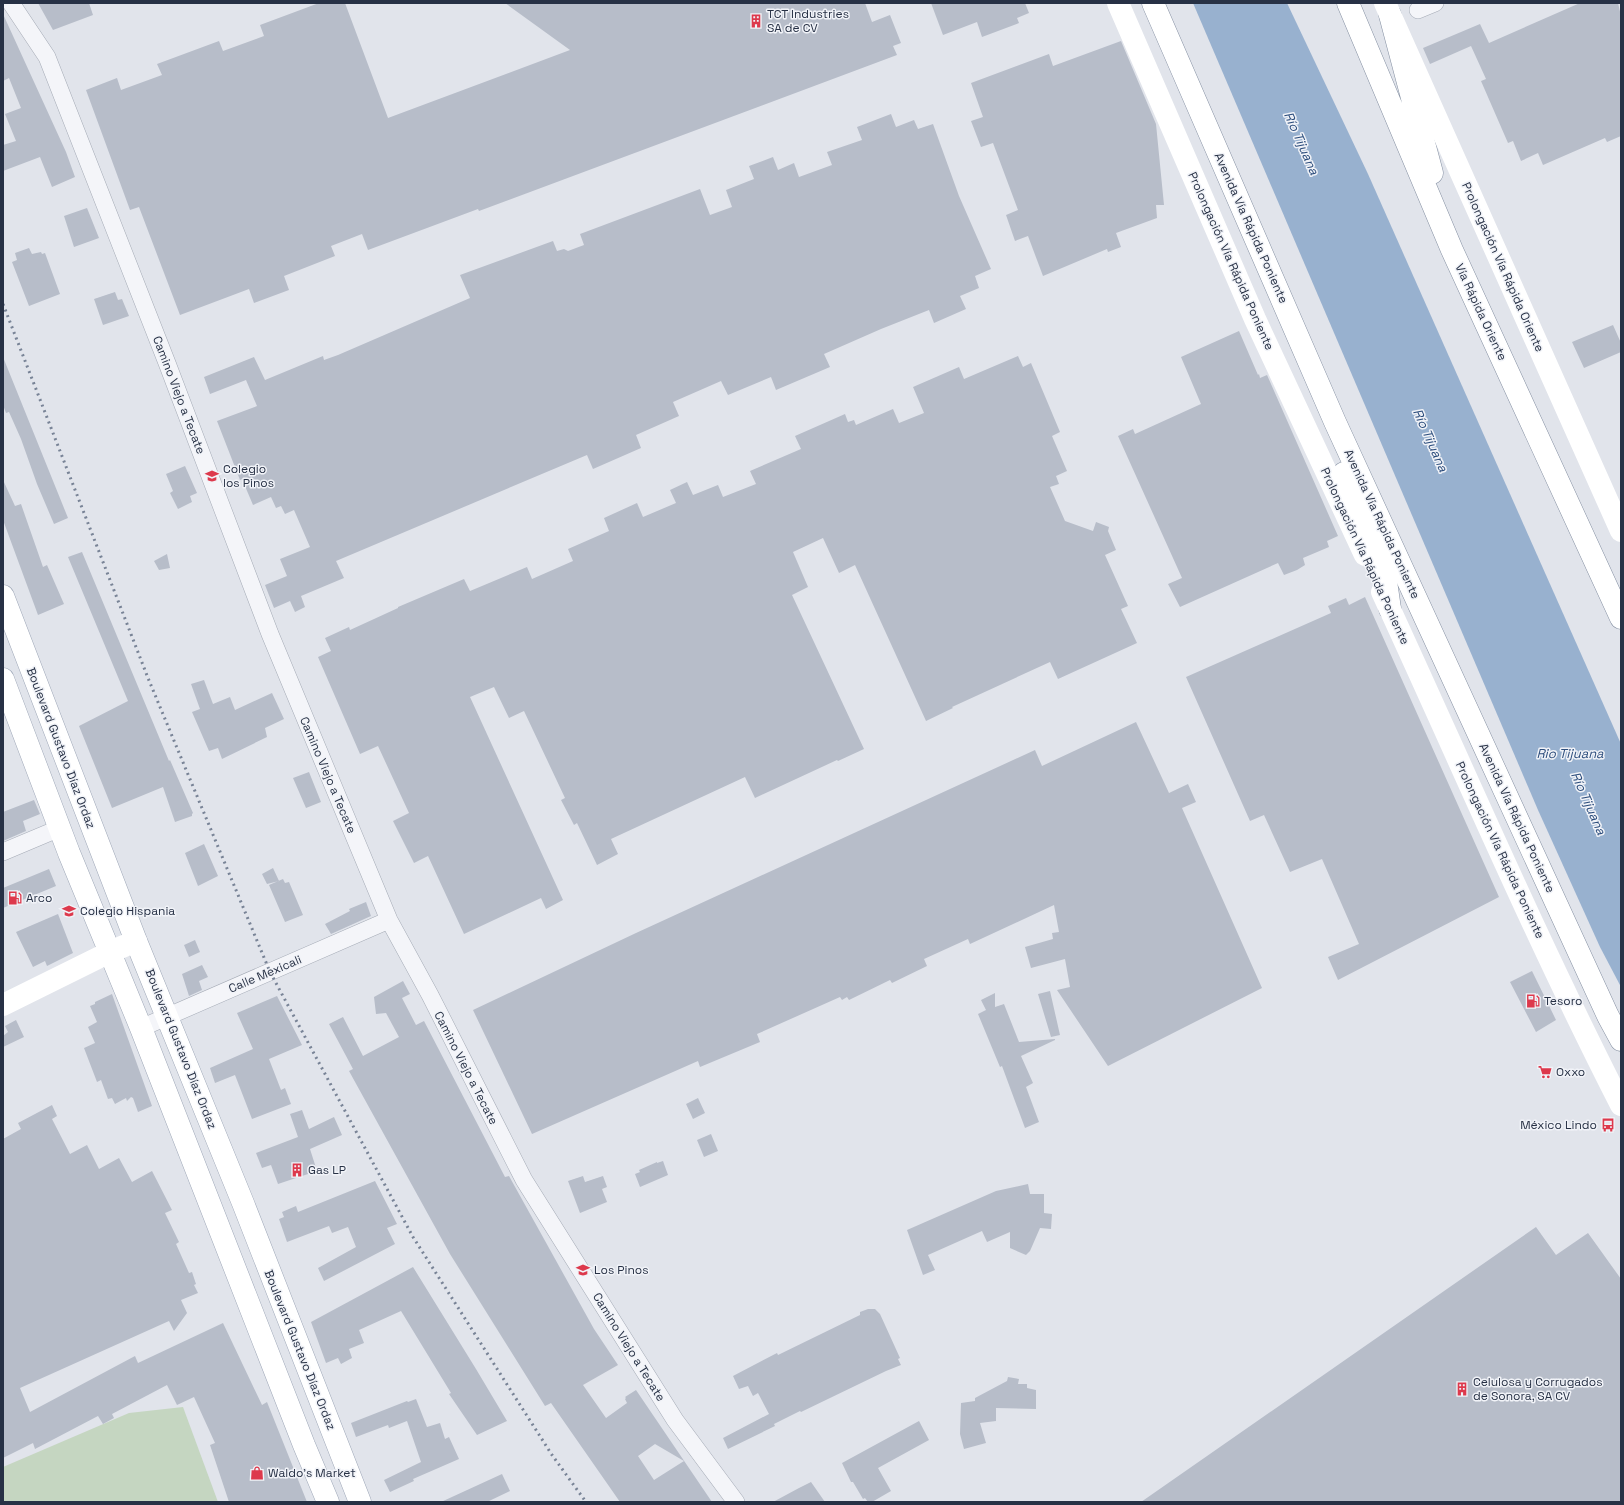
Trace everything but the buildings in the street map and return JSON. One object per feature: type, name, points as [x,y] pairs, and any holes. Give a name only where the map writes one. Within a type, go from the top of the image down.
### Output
[{"type":"main road","name":"Prolongación Vía Rápida Poniente","points":[[1118,3],[1255,319],[1583,1030],[1621,1104]]},
{"type":"main road","name":"Avenida Vía Rápida Poniente","points":[[1153,3],[1335,422],[1608,1016],[1621,1040]]},
{"type":"main road","name":"Vía Rápida Oriente","points":[[1348,3],[1452,250],[1621,618]]},
{"type":"main road","points":[[1388,9],[1452,250]]},
{"type":"main road","name":"Prolongación Vía Rápida Oriente","points":[[1388,9],[1621,531]]},
{"type":"main road","points":[[1335,422],[1333,443],[1387,588],[1390,609]]},
{"type":"main road","name":"Boulevard Gustavo Díaz Ordaz","points":[[3,596],[136,941],[168,1016],[360,1502]]},
{"type":"main road","points":[[3,679],[60,828],[141,1028],[328,1502]]},
{"type":"main road","points":[[3,1005],[110,952],[136,941]]},
{"type":"street","name":"Camino Viejo a Tecate","points":[[11,3],[47,57],[167,363],[270,634],[389,920],[430,996],[524,1180],[675,1420],[736,1502]]},
{"type":"street","points":[[1418,10],[1435,3]]},
{"type":"street","points":[[3,852],[60,828]]},
{"type":"street","name":"Calle Mexicali","points":[[141,1028],[389,920]]},
{"type":"green space","points":[[183,1407],[218,1502],[3,1502],[3,1467],[129,1413]]},
{"type":"water","name":"Rio Tijuana","points":[[1193,3],[1287,3],[1368,174],[1621,744],[1621,987],[1600,947],[1538,810]]},
{"type":"railway","points":[[3,304],[148,678],[270,972],[413,1237],[552,1455],[586,1502]]},
{"type":"place","name":"TCT Industries SA de CV","points":[[756,21]]},
{"type":"place","name":"Colegio los Pinos","points":[[212,476]]},
{"type":"place","name":"Arco","points":[[15,898]]},
{"type":"place","name":"Colegio Hispania","points":[[69,911]]},
{"type":"place","name":"Tesoro","points":[[1533,1001]]},
{"type":"place","name":"Oxxo","points":[[1545,1072]]},
{"type":"place","name":"México Lindo","points":[[1608,1125]]},
{"type":"place","name":"Gas LP","points":[[297,1170]]},
{"type":"place","name":"Los Pinos","points":[[583,1270]]},
{"type":"place","name":"Celulosa y Corrugados de Sonora, SA CV","points":[[1462,1389]]},
{"type":"place","name":"Waldo's Market","points":[[257,1473]]},
{"type":"water label","name":"Río Tijuana","points":[[1302,143]]},
{"type":"water label","name":"Río Tijuana","points":[[1431,440]]},
{"type":"water label","name":"Río Tijuana","points":[[1589,803]]}]
